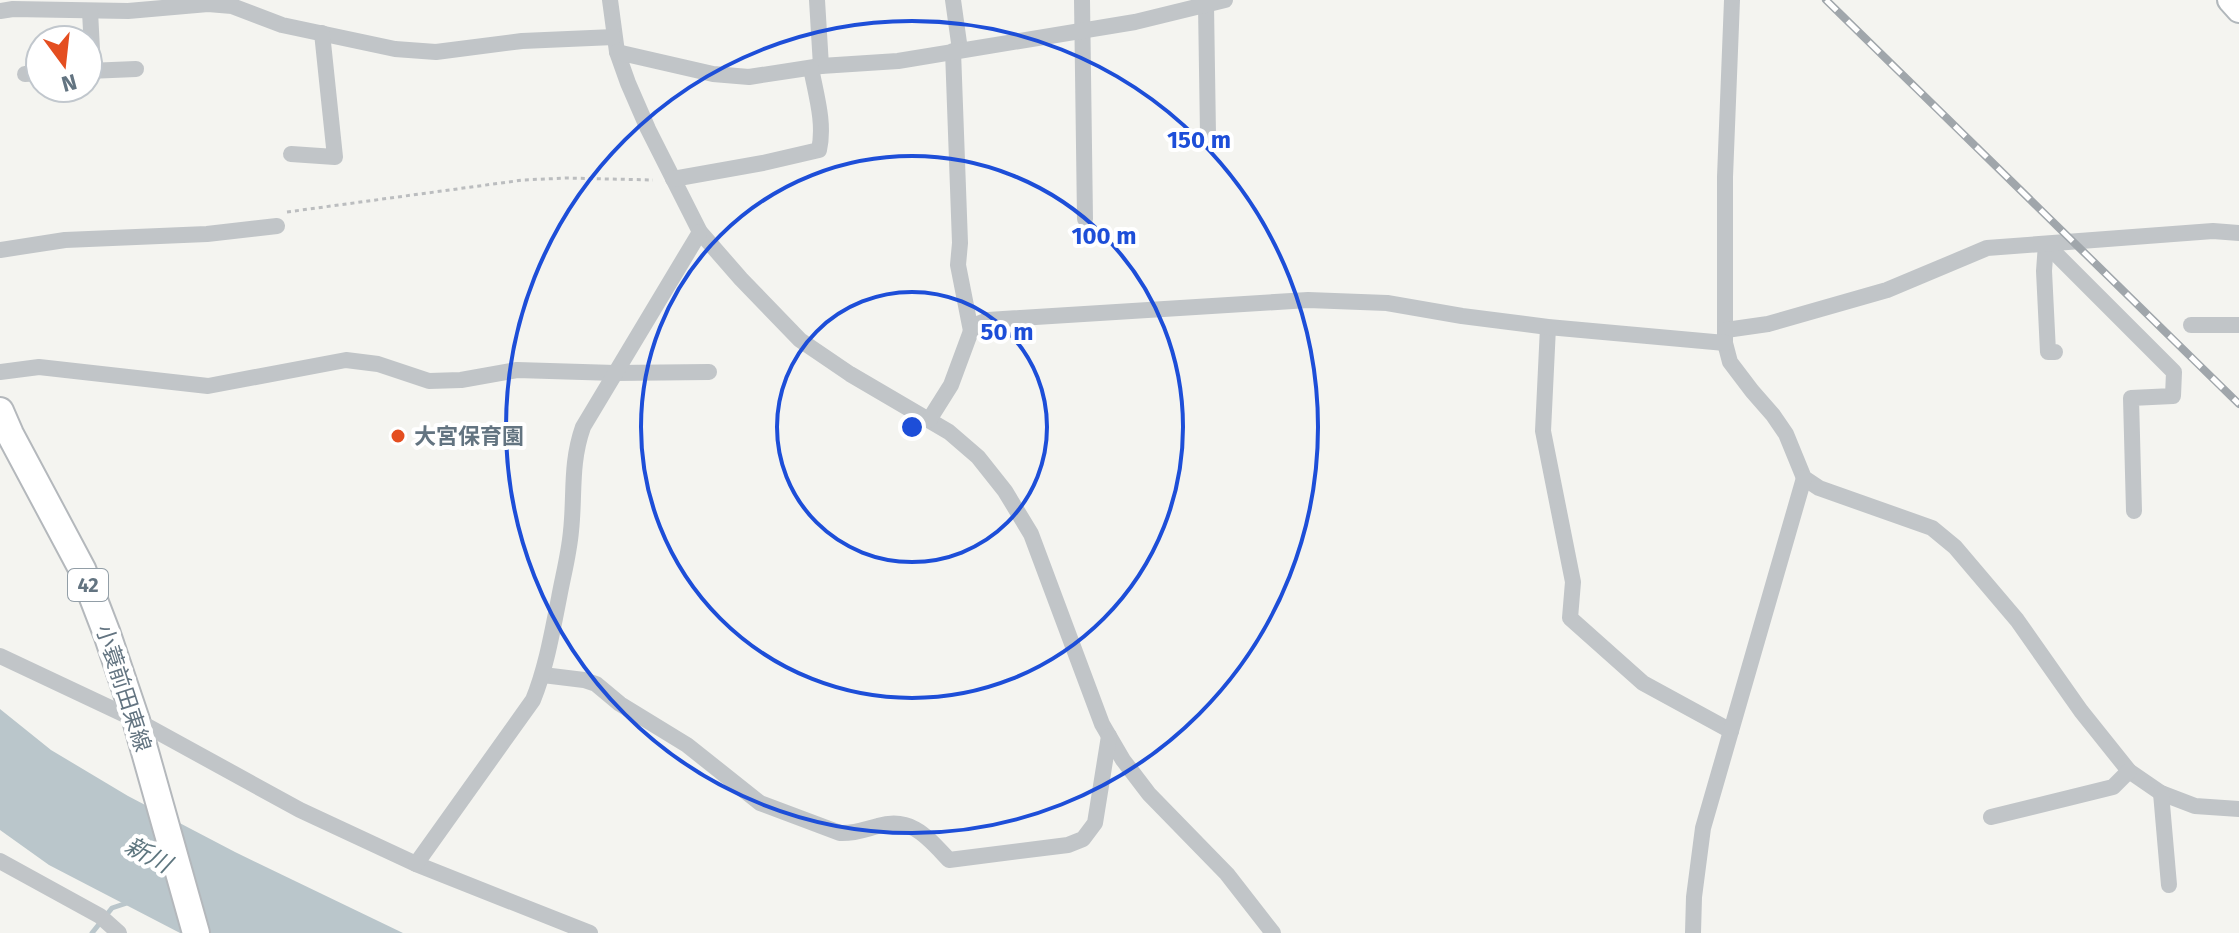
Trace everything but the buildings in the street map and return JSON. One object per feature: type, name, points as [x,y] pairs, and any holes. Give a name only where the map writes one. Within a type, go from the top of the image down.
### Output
[{"type":"main road","name":"小蓑前田東線","points":[[0,411],[82,569],[107,634],[136,720],[196,933]]},
{"type":"street","points":[[610,0],[616,44],[648,129],[700,232],[800,340],[850,374],[949,432],[978,457],[1005,491],[1031,534],[1102,724],[1123,760],[1149,794],[1227,874],[1273,933]]},
{"type":"street","points":[[673,179],[819,150],[822,138],[816,67],[817,0]]},
{"type":"street","points":[[953,0],[957,50],[958,265],[971,331]]},
{"type":"street","points":[[1082,0],[1085,219]]},
{"type":"street","points":[[0,11],[128,11],[208,4],[232,6],[282,25],[395,49],[436,52],[522,41],[616,44],[713,74],[749,77],[816,67],[898,61],[1135,22],[1187,5],[1206,5],[1225,0]]},
{"type":"street","points":[[1732,0],[1725,177],[1725,336],[1730,362],[1786,434],[1804,478],[1819,488],[1932,528],[1955,547],[2017,620],[2081,711],[2129,771],[2161,793],[2195,806],[2239,809]]},
{"type":"street","points":[[2230,0],[2239,10]]},
{"type":"street","points":[[1206,5],[1208,135]]},
{"type":"street","points":[[90,11],[90,24]]},
{"type":"street","points":[[291,154],[335,157],[322,33]]},
{"type":"street","points":[[104,70],[136,69]]},
{"type":"street","points":[[0,250],[65,240],[207,234],[278,220]]},
{"type":"street","points":[[929,420],[951,385],[971,331],[988,320],[1308,300],[1387,303],[1548,327],[1725,336],[1887,290],[1987,248],[2213,231],[2239,233]]},
{"type":"street","points":[[416,864],[533,700],[543,675],[571,532],[576,446],[583,427],[700,232]]},
{"type":"street","points":[[2046,244],[2044,271],[2048,352],[2055,352]]},
{"type":"street","points":[[2046,244],[2174,372],[2173,396],[2131,398],[2134,511]]},
{"type":"street","points":[[2191,325],[2239,325]]},
{"type":"street","points":[[1548,327],[1543,431],[1573,582],[1570,618],[1643,683],[1731,731]]},
{"type":"street","points":[[0,372],[39,367],[208,386],[346,360],[378,364],[429,381],[461,380],[517,370],[709,372]]},
{"type":"street","points":[[1693,933],[1694,897],[1703,828],[1804,478]]},
{"type":"street","points":[[0,656],[136,720],[300,810],[416,864],[590,933]]},
{"type":"street","points":[[543,675],[596,684],[620,704],[687,745],[760,803],[840,833],[849,834],[892,822],[907,825],[926,836],[949,860],[1068,845],[1083,839],[1095,823],[1109,736]]},
{"type":"street","points":[[1991,817],[2113,787],[2129,771]]},
{"type":"street","points":[[2161,793],[2169,885]]},
{"type":"street","points":[[0,861],[100,916],[119,933]]},
{"type":"path","points":[[278,220],[523,180],[673,179]]},
{"type":"water","name":"新川","points":[[0,709],[51,750],[128,796],[235,852],[403,933],[180,933],[49,865],[0,830]]},
{"type":"waterway","points":[[92,933],[112,908],[130,902]]},
{"type":"railway","points":[[1826,0],[2239,404]]},
{"type":"place","name":"大宮保育園","points":[[398,436]]}]
